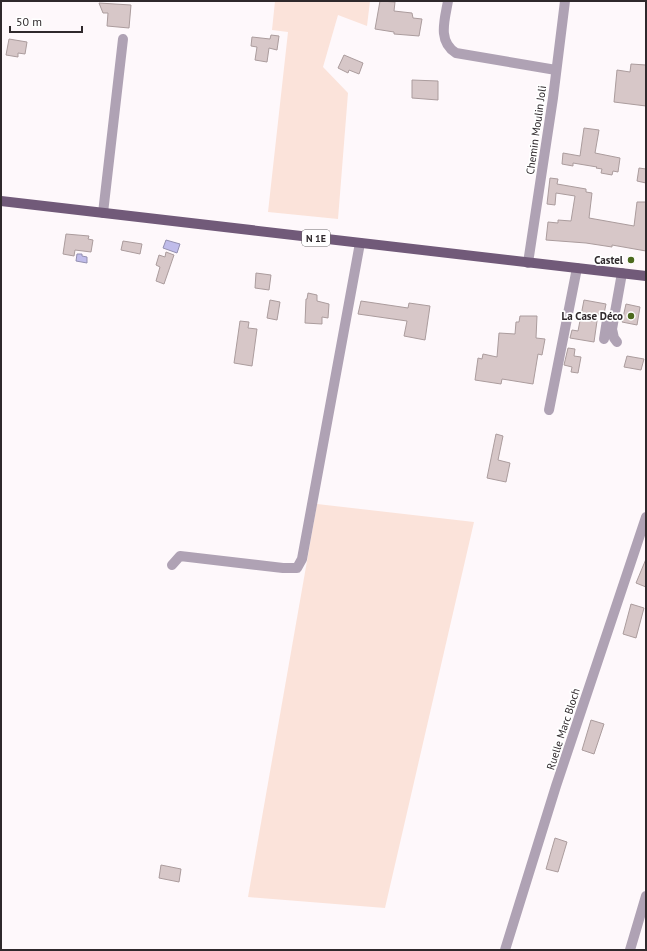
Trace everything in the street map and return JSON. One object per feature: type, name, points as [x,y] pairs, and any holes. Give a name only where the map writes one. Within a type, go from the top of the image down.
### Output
[{"type":"main road","name":"N 1E","points":[[1,201],[646,276]]},
{"type":"street","points":[[448,1],[444,38],[450,49],[456,53],[556,70]]},
{"type":"street","name":"Chemin Moulin Joli","points":[[528,263],[553,98],[565,1]]},
{"type":"street","points":[[104,213],[123,39]]},
{"type":"street","points":[[172,565],[180,556],[283,568],[297,568],[302,559],[360,243]]},
{"type":"street","points":[[549,410],[577,268]]},
{"type":"street","points":[[604,339],[619,273]]},
{"type":"street","points":[[617,342],[614,338],[612,329],[619,273]]},
{"type":"street","name":"Ruelle Marc Bloch","points":[[506,950],[556,786],[646,517]]},
{"type":"street","points":[[630,950],[646,896]]},
{"type":"shaded area","points":[[275,1],[370,1],[367,26],[338,15],[323,67],[348,93],[338,219],[268,212],[288,32],[272,30]]},
{"type":"shaded area","points":[[166,240],[180,244],[177,253],[163,248]]},
{"type":"shaded area","points":[[77,254],[82,254],[82,256],[87,257],[87,263],[76,261]]},
{"type":"shaded area","points":[[317,504],[474,522],[385,908],[248,897]]},
{"type":"building","points":[[380,1],[395,2],[394,11],[412,13],[413,18],[422,19],[419,36],[394,34],[394,32],[375,29]]},
{"type":"building","points":[[99,3],[131,5],[129,28],[107,26],[108,13],[103,13]]},
{"type":"building","points":[[271,35],[279,36],[277,50],[269,48],[267,62],[255,60],[257,47],[251,46],[252,37],[270,39]]},
{"type":"building","points":[[9,39],[27,42],[25,54],[18,53],[18,57],[6,55]]},
{"type":"building","points":[[344,55],[363,63],[359,74],[349,70],[348,73],[338,68]]},
{"type":"building","points":[[631,64],[646,65],[646,106],[614,102],[617,70],[630,72]]},
{"type":"building","points":[[412,80],[438,81],[438,100],[412,98]]},
{"type":"building","points":[[584,128],[599,130],[595,153],[620,158],[618,172],[613,171],[612,175],[601,173],[602,169],[596,168],[597,167],[573,163],[573,166],[562,164],[563,153],[580,156]]},
{"type":"building","points":[[639,168],[646,169],[646,183],[637,181]]},
{"type":"building","points":[[550,178],[558,179],[557,184],[586,189],[586,192],[592,193],[589,218],[634,226],[637,202],[646,202],[646,251],[612,245],[612,247],[586,243],[546,240],[548,222],[558,223],[558,220],[571,221],[575,196],[556,193],[555,205],[547,204]]},
{"type":"building","points":[[66,234],[89,236],[88,239],[93,240],[91,252],[75,250],[74,256],[63,254]]},
{"type":"building","points":[[123,241],[142,244],[140,254],[121,250]]},
{"type":"building","points":[[166,252],[174,255],[164,284],[156,281],[160,267],[156,265],[159,255],[165,257]]},
{"type":"building","points":[[256,273],[271,275],[269,290],[255,288]]},
{"type":"building","points":[[308,293],[317,295],[317,301],[329,304],[328,318],[322,317],[322,324],[305,323],[306,299]]},
{"type":"building","points":[[270,300],[280,302],[277,320],[267,318]]},
{"type":"building","points":[[584,300],[606,304],[604,314],[598,314],[594,342],[570,338],[572,330],[578,331]]},
{"type":"building","points":[[361,301],[408,308],[409,303],[430,306],[425,340],[404,336],[407,321],[358,314]]},
{"type":"building","name":"La Case Déco","points":[[626,304],[640,307],[637,325],[622,322]]},
{"type":"building","points":[[520,316],[537,316],[536,338],[545,339],[542,355],[538,354],[533,384],[502,379],[501,384],[475,380],[478,358],[482,359],[483,354],[497,357],[499,333],[515,334],[516,322],[519,322]]},
{"type":"building","points":[[240,321],[249,322],[248,328],[257,329],[252,366],[234,363]]},
{"type":"building","points":[[568,348],[575,349],[574,356],[581,357],[578,373],[571,372],[572,367],[564,365]]},
{"type":"building","points":[[627,356],[644,359],[641,370],[624,367]]},
{"type":"building","points":[[496,434],[503,436],[498,460],[510,463],[506,482],[487,478]]},
{"type":"building","points":[[646,559],[646,587],[636,583]]},
{"type":"building","points":[[631,604],[644,608],[636,638],[623,634]]},
{"type":"building","points":[[591,720],[604,724],[594,754],[582,750]]},
{"type":"building","points":[[555,838],[567,842],[558,872],[546,869]]},
{"type":"building","points":[[161,865],[181,869],[179,882],[159,878]]},
{"type":"place","name":"Castel","points":[[631,260]]},
{"type":"place","name":"La Case Déco","points":[[631,316]]}]
